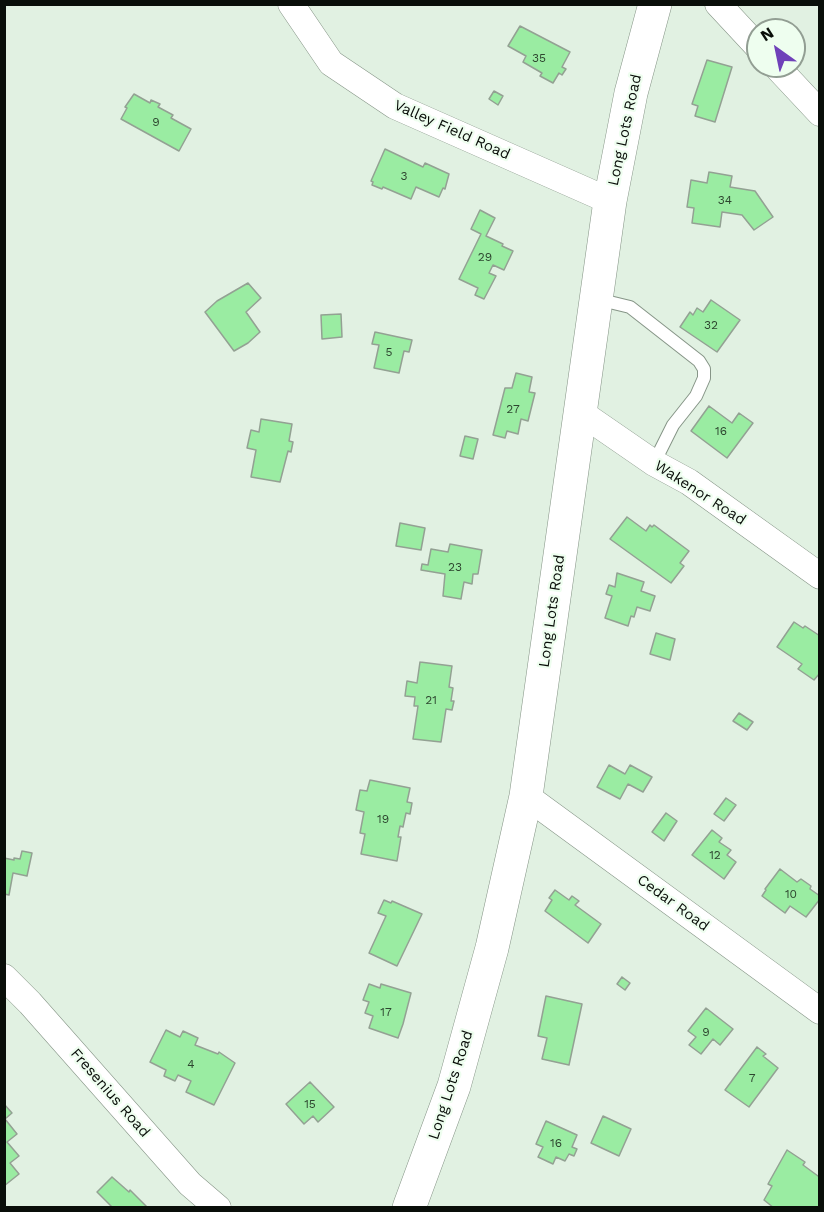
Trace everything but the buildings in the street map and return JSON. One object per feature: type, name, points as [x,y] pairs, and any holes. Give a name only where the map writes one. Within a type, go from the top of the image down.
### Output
[{"type":"main road","name":"Long Lots Road","points":[[409,1208],[457,1074],[492,948],[526,795],[610,201],[632,93],[655,4]]},
{"type":"street","name":"Valley Field Road","points":[[291,4],[331,63],[395,106],[610,201]]},
{"type":"street","points":[[718,4],[746,34]]},
{"type":"street","points":[[787,78],[819,113]]},
{"type":"street","name":"Wakenor Road","points":[[580,412],[654,463],[689,482],[819,576]]},
{"type":"street","name":"Cedar Road","points":[[526,795],[819,1011]]},
{"type":"street","name":"Fresenius Road","points":[[4,977],[30,1003],[190,1184],[218,1208]]},
{"type":"lane","points":[[596,299],[630,307],[699,361],[704,369],[704,378],[696,396],[673,425],[654,463]]}]
